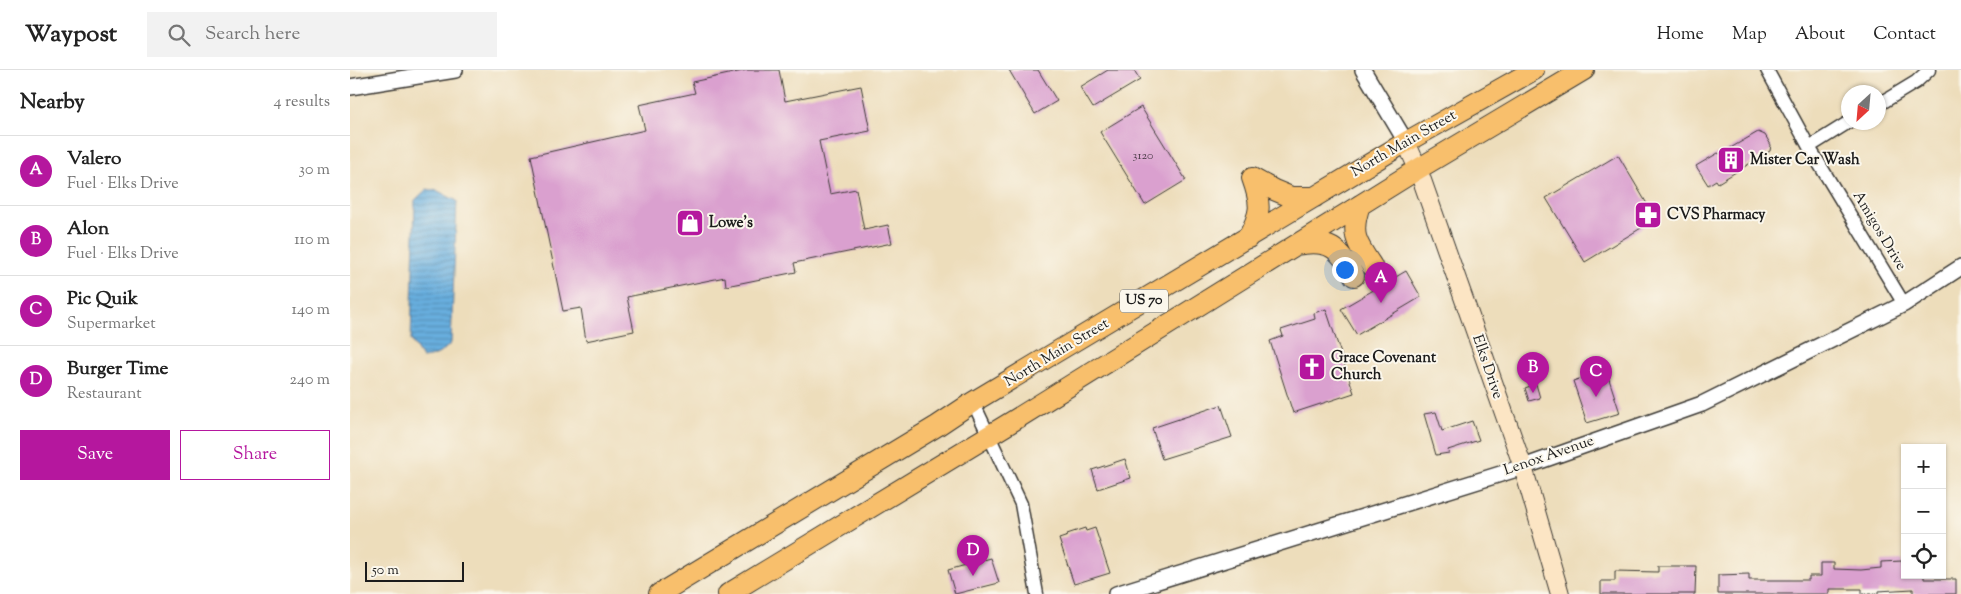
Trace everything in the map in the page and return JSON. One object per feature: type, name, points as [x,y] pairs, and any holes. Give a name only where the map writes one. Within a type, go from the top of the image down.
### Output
[{"type":"main road","name":"North Main Street","points":[[659,594],[937,426],[973,402],[1406,142],[1534,70]]},
{"type":"main road","name":"North Main Street","points":[[728,594],[988,437],[1418,169],[1584,70]]},
{"type":"main road","name":"Elks Drive","points":[[1406,142],[1418,169],[1522,466],[1560,594]]},
{"type":"main road","points":[[1248,238],[1259,216],[1259,197],[1252,178],[1291,197],[1315,197]]},
{"type":"main road","points":[[1360,205],[1354,231],[1360,248],[1372,266]]},
{"type":"main road","points":[[1294,246],[1312,242],[1323,243],[1335,248],[1343,256],[1354,276]]},
{"type":"street","points":[[350,86],[455,70]]},
{"type":"street","points":[[1363,70],[1406,142]]},
{"type":"street","name":"Amigos Drive","points":[[1767,70],[1809,147],[1904,304]]},
{"type":"street","points":[[1886,100],[1916,82],[1929,70]]},
{"type":"street","points":[[1809,147],[1841,127]]},
{"type":"street","name":"Lenox Avenue","points":[[1116,594],[1522,466],[1702,404],[1904,304],[1961,267]]},
{"type":"street","points":[[973,402],[1021,504],[1037,594]]},
{"type":"water","points":[[427,189],[438,191],[457,201],[451,343],[438,354],[422,358],[411,340],[415,200]]},
{"type":"building","name":"Lowe's","points":[[747,70],[779,70],[785,101],[861,86],[870,131],[819,141],[830,194],[856,189],[864,230],[888,225],[892,243],[794,263],[796,272],[726,286],[725,277],[627,297],[634,331],[586,341],[581,308],[563,311],[531,156],[645,130],[639,105],[695,93],[692,82]]},
{"type":"building","points":[[1009,70],[1038,70],[1057,101],[1035,114]]},
{"type":"building","points":[[1108,70],[1134,70],[1140,80],[1093,108],[1080,87]]},
{"type":"building","points":[[1141,107],[1186,180],[1145,205],[1100,132]]},
{"type":"building","name":"Mister Car Wash","points":[[1758,132],[1765,135],[1771,145],[1770,151],[1718,183],[1716,180],[1708,185],[1696,166]]},
{"type":"building","name":"CVS Pharmacy","points":[[1618,155],[1656,219],[1585,262],[1546,198]]},
{"type":"building","points":[[1406,271],[1421,297],[1357,335],[1341,309]]},
{"type":"building","name":"Grace Covenant Church","points":[[1326,309],[1354,393],[1293,413],[1270,341],[1283,336],[1281,330],[1315,319],[1314,313]]},
{"type":"building","points":[[1606,370],[1620,413],[1587,423],[1573,381]]},
{"type":"building","points":[[1536,384],[1540,398],[1529,401],[1525,388]]},
{"type":"building","points":[[1221,405],[1232,437],[1162,459],[1152,428]]},
{"type":"building","points":[[1436,412],[1442,431],[1472,421],[1479,440],[1448,450],[1449,453],[1436,455],[1424,414]]},
{"type":"building","points":[[1125,459],[1131,478],[1098,489],[1092,470]]},
{"type":"building","points":[[1085,528],[1086,531],[1095,528],[1110,573],[1074,584],[1059,539]]},
{"type":"building","points":[[991,558],[999,583],[955,594],[948,570]]},
{"type":"building","points":[[1901,561],[1901,579],[1956,579],[1956,594],[1913,594],[1913,589],[1878,591],[1878,594],[1862,594],[1862,589],[1829,589],[1829,594],[1718,594],[1718,575],[1749,574],[1749,580],[1809,580],[1809,576],[1821,576],[1821,563],[1834,563],[1834,569],[1861,570],[1881,568],[1881,562]]},
{"type":"building","points":[[1658,566],[1696,566],[1695,594],[1601,594],[1601,581],[1615,581],[1615,571],[1658,572]]},
{"type":"place","name":"Mister Car Wash","points":[[1731,160]]},
{"type":"place","name":"CVS Pharmacy","points":[[1648,215]]},
{"type":"place","name":"Lowe's","points":[[690,223]]},
{"type":"place","name":"Valero","points":[[1381,303]]},
{"type":"place","name":"Grace Covenant Church","points":[[1312,367]]},
{"type":"place","name":"Alon","points":[[1533,393]]},
{"type":"place","name":"Pic Quik","points":[[1596,397]]},
{"type":"place","name":"Burger Time","points":[[973,576]]}]
